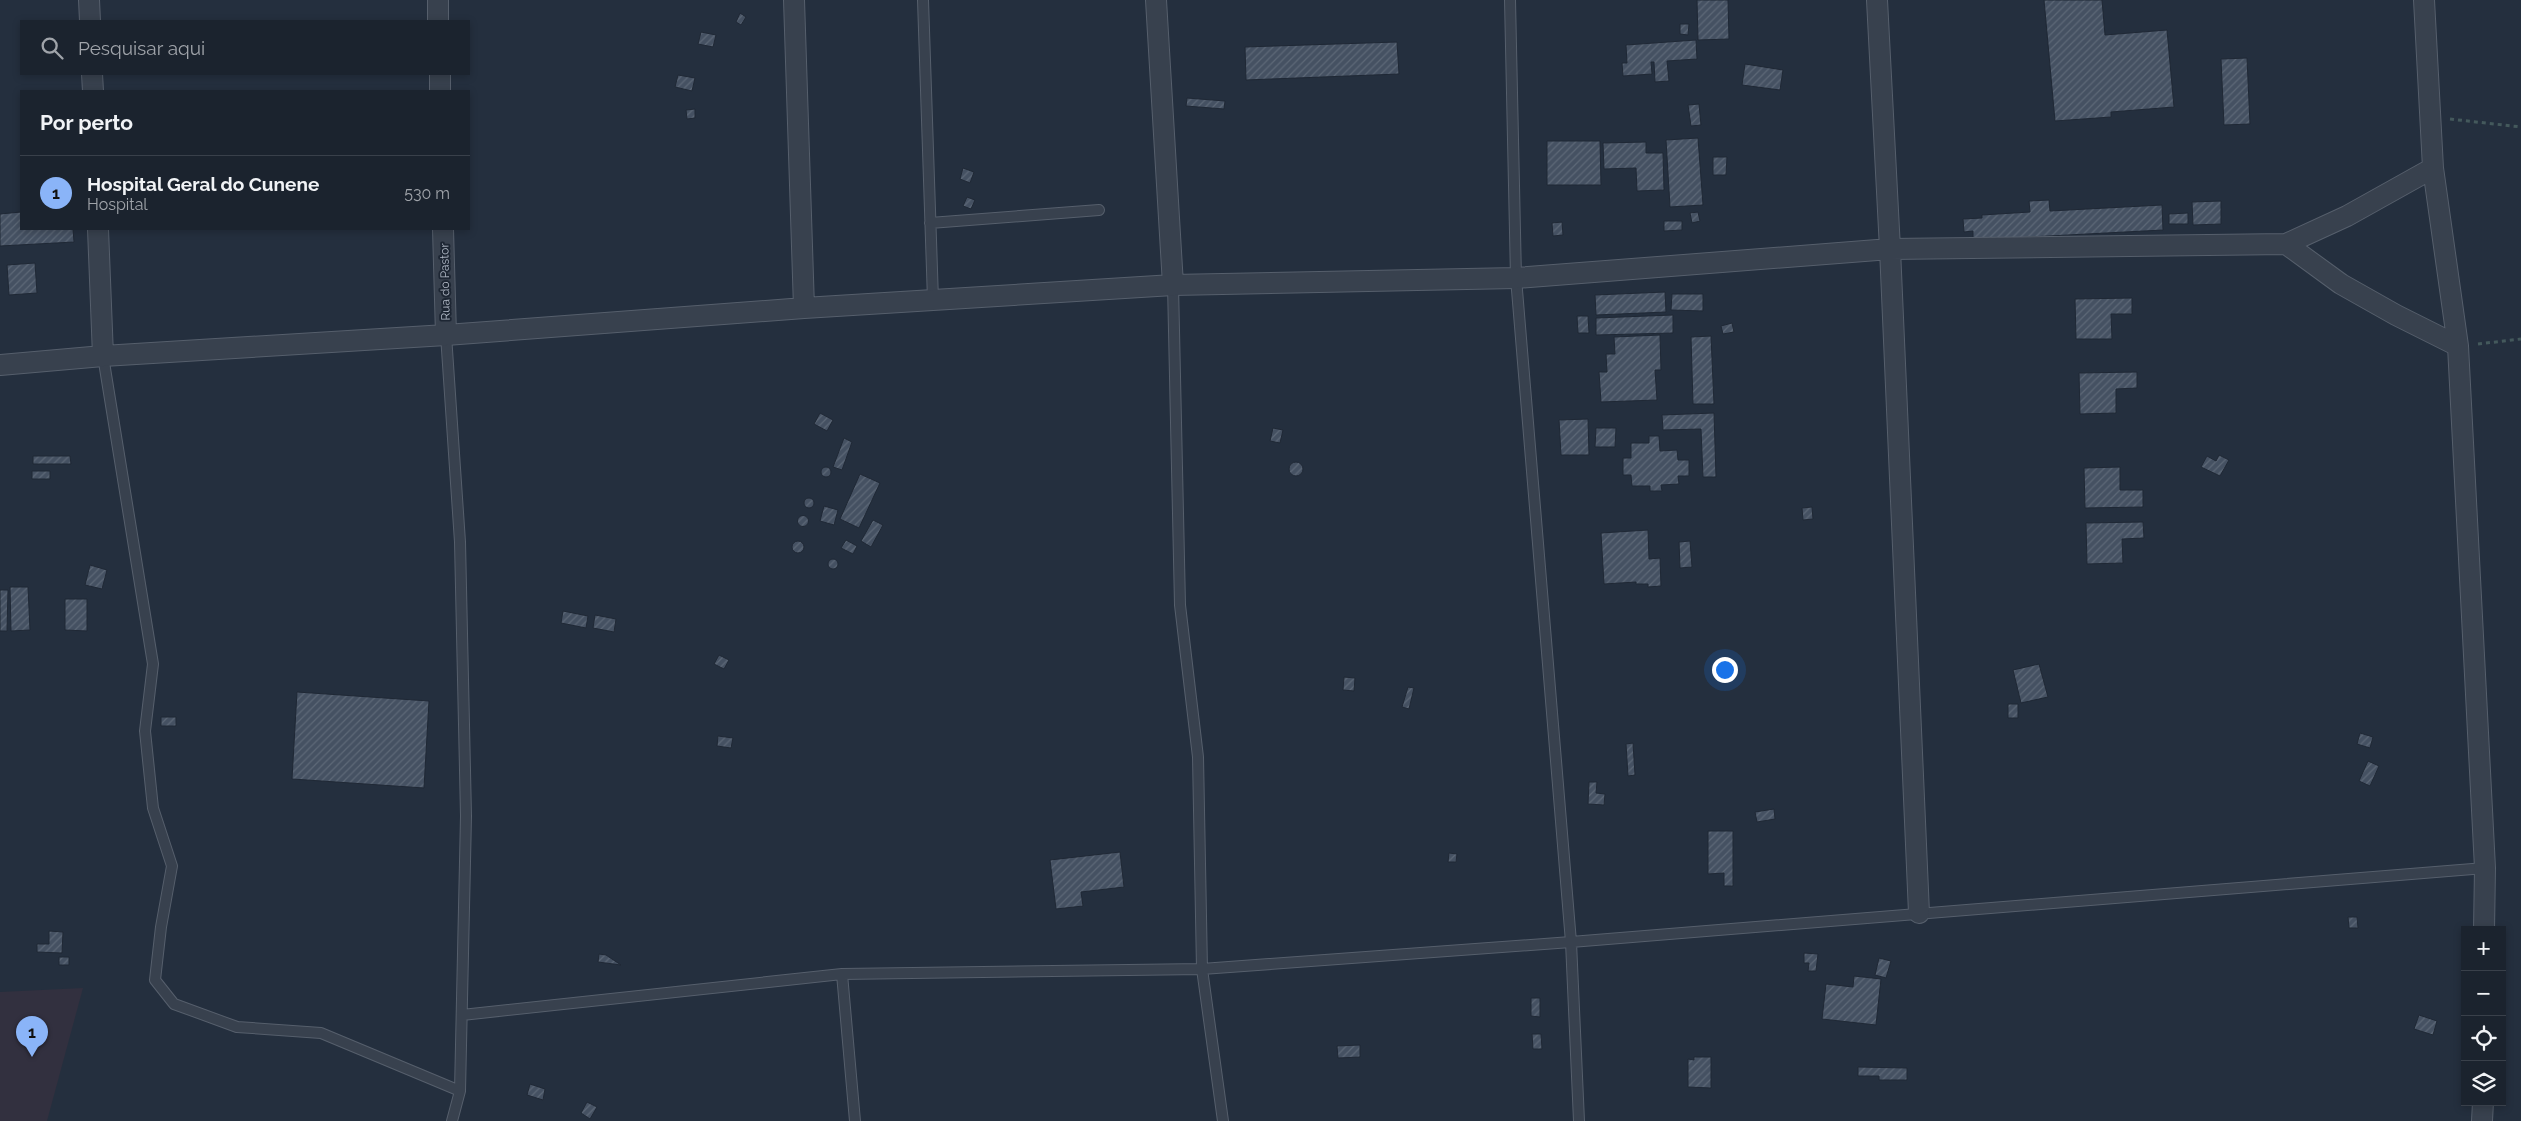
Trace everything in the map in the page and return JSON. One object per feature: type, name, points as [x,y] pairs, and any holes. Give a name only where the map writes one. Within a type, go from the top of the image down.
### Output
[{"type":"street","points":[[89,0],[90,20]]},
{"type":"street","points":[[438,0],[438,20]]},
{"type":"street","points":[[794,0],[804,308]]},
{"type":"street","points":[[1156,0],[1173,285]]},
{"type":"street","points":[[1877,0],[1920,913]]},
{"type":"street","points":[[2424,0],[2433,168],[2458,346],[2485,868],[2484,926]]},
{"type":"street","points":[[92,75],[93,90]]},
{"type":"street","points":[[440,75],[440,90]]},
{"type":"street","points":[[0,365],[103,356],[446,335],[804,308],[1173,285],[1516,278],[1890,249],[2286,244],[2347,216],[2433,168]]},
{"type":"street","points":[[98,230],[103,356]]},
{"type":"street","name":"Rua do Pastor","points":[[443,230],[446,335]]},
{"type":"street","points":[[2286,244],[2341,284],[2396,315],[2458,346]]},
{"type":"street","points":[[2482,1121],[2483,1106]]},
{"type":"lane","points":[[923,0],[933,300]]},
{"type":"lane","points":[[1510,0],[1516,278],[1571,942],[1580,1121]]},
{"type":"lane","points":[[930,222],[1099,210]]},
{"type":"lane","points":[[1173,285],[1180,605],[1198,757],[1202,969],[1223,1121]]},
{"type":"lane","points":[[446,335],[460,542],[466,816],[460,1091],[452,1121]]},
{"type":"lane","points":[[103,356],[153,664],[145,731],[153,808],[172,866],[161,927],[155,980],[174,1004],[237,1027],[321,1032],[460,1091]]},
{"type":"lane","points":[[462,1015],[842,974],[1202,969],[1571,942],[2485,868]]},
{"type":"lane","points":[[842,974],[855,1121]]},
{"type":"path","points":[[2430,118],[2499,123],[2521,127]]},
{"type":"path","points":[[2458,346],[2521,339]]},
{"type":"shaded area","points":[[83,988],[47,1121],[0,1121],[0,992]]},
{"type":"building","points":[[1697,0],[1728,0],[1729,39],[1698,40]]},
{"type":"building","points":[[2044,0],[2102,0],[2105,35],[2167,30],[2174,107],[2111,112],[2111,117],[2055,121]]},
{"type":"building","points":[[740,13],[746,17],[741,25],[736,22]]},
{"type":"building","points":[[1680,24],[1689,24],[1688,35],[1680,34]]},
{"type":"building","points":[[701,32],[716,35],[713,47],[698,44]]},
{"type":"building","points":[[1696,40],[1697,59],[1667,61],[1669,81],[1655,82],[1654,62],[1651,62],[1652,74],[1623,76],[1622,63],[1627,63],[1626,45]]},
{"type":"building","points":[[1397,42],[1399,74],[1246,80],[1245,47]]},
{"type":"building","points":[[2247,58],[2250,124],[2224,125],[2221,59]]},
{"type":"building","points":[[1745,64],[1783,70],[1780,90],[1742,85]]},
{"type":"building","points":[[678,75],[695,78],[692,91],[675,87]]},
{"type":"building","points":[[1187,98],[1225,101],[1224,109],[1186,106]]},
{"type":"building","points":[[1699,104],[1701,125],[1691,126],[1688,105]]},
{"type":"building","points":[[695,109],[695,118],[687,119],[686,110]]},
{"type":"building","points":[[1698,138],[1703,205],[1670,207],[1666,140]]},
{"type":"building","points":[[1547,141],[1600,141],[1601,185],[1547,185]]},
{"type":"building","points":[[1646,142],[1646,153],[1663,153],[1664,190],[1637,191],[1636,168],[1604,169],[1603,143]]},
{"type":"building","points":[[1713,157],[1727,157],[1726,175],[1713,175]]},
{"type":"building","points":[[963,168],[974,172],[970,183],[960,179]]},
{"type":"building","points":[[967,197],[975,200],[971,209],[963,206]]},
{"type":"building","points":[[2049,200],[2050,211],[2162,205],[2163,230],[1973,240],[1973,231],[1964,232],[1963,219],[1982,218],[1982,215],[2030,212],[2029,201]]},
{"type":"building","points":[[2221,201],[2221,224],[2193,225],[2192,202]]},
{"type":"building","points":[[20,212],[20,230],[73,230],[74,242],[0,246],[0,214]]},
{"type":"building","points":[[1698,212],[1700,221],[1692,223],[1690,213]]},
{"type":"building","points":[[2188,213],[2188,224],[2169,224],[2169,214]]},
{"type":"building","points":[[1664,221],[1682,221],[1682,230],[1664,231]]},
{"type":"building","points":[[1562,222],[1563,235],[1553,236],[1552,223]]},
{"type":"building","points":[[35,263],[37,293],[9,295],[7,265]]},
{"type":"building","points":[[1665,292],[1666,312],[1596,315],[1595,295]]},
{"type":"building","points":[[1672,294],[1703,294],[1703,311],[1671,310]]},
{"type":"building","points":[[2132,298],[2132,314],[2111,314],[2112,339],[2076,339],[2075,299]]},
{"type":"building","points":[[1673,315],[1673,333],[1596,335],[1596,318]]},
{"type":"building","points":[[1577,316],[1588,316],[1589,333],[1578,333]]},
{"type":"building","points":[[1732,323],[1734,332],[1723,334],[1721,326]]},
{"type":"building","points":[[1660,335],[1661,370],[1655,370],[1657,400],[1601,402],[1599,372],[1607,372],[1606,354],[1615,354],[1614,337]]},
{"type":"building","points":[[1711,336],[1714,404],[1693,404],[1691,337]]},
{"type":"building","points":[[2137,372],[2137,388],[2116,389],[2116,413],[2080,414],[2079,373]]},
{"type":"building","points":[[820,413],[833,420],[827,431],[814,424]]},
{"type":"building","points":[[1714,413],[1716,477],[1703,477],[1701,429],[1663,430],[1662,415]]},
{"type":"building","points":[[1588,419],[1589,455],[1561,455],[1559,420]]},
{"type":"building","points":[[1273,428],[1283,430],[1280,443],[1270,441]]},
{"type":"building","points":[[1596,428],[1616,428],[1615,447],[1595,447]]},
{"type":"building","points":[[1649,436],[1659,436],[1660,451],[1677,450],[1678,460],[1689,460],[1689,476],[1678,476],[1679,484],[1661,485],[1662,491],[1650,491],[1650,486],[1632,486],[1631,475],[1623,475],[1623,458],[1631,458],[1631,443],[1649,443]]},
{"type":"building","points":[[844,438],[852,442],[842,470],[833,467]]},
{"type":"building","points":[[2219,455],[2229,460],[2220,476],[2201,467],[2207,456],[2216,461]]},
{"type":"building","points":[[33,456],[70,456],[71,464],[33,464]]},
{"type":"building","points":[[1293,462],[1299,462],[1303,469],[1299,476],[1293,476],[1289,472],[1289,466]]},
{"type":"building","points":[[824,467],[828,467],[831,472],[830,476],[824,477],[821,474],[821,470]]},
{"type":"building","points":[[2120,467],[2120,490],[2143,490],[2143,507],[2085,508],[2084,468]]},
{"type":"building","points":[[32,471],[50,471],[50,479],[32,479]]},
{"type":"building","points":[[860,474],[880,483],[859,528],[840,519]]},
{"type":"building","points":[[807,498],[811,498],[814,503],[813,507],[807,508],[804,505],[804,501]]},
{"type":"building","points":[[824,506],[838,510],[834,525],[820,521]]},
{"type":"building","points":[[1812,507],[1813,519],[1803,520],[1802,508]]},
{"type":"building","points":[[801,516],[805,516],[808,521],[807,525],[801,526],[798,523],[798,519]]},
{"type":"building","points":[[873,520],[883,525],[871,547],[861,541]]},
{"type":"building","points":[[2143,522],[2144,538],[2122,539],[2123,563],[2087,564],[2086,523]]},
{"type":"building","points":[[1648,530],[1649,559],[1660,558],[1661,586],[1648,587],[1648,584],[1636,584],[1636,582],[1604,584],[1601,533]]},
{"type":"building","points":[[846,540],[857,546],[853,554],[841,548]]},
{"type":"building","points":[[796,541],[800,541],[804,547],[800,553],[796,553],[792,549],[792,545]]},
{"type":"building","points":[[1690,541],[1692,567],[1680,568],[1679,542]]},
{"type":"building","points":[[833,559],[838,564],[833,569],[828,564]]},
{"type":"building","points":[[90,565],[107,570],[102,589],[85,585]]},
{"type":"building","points":[[10,587],[28,587],[30,630],[11,631]]},
{"type":"building","points":[[0,590],[8,590],[7,631],[0,631]]},
{"type":"building","points":[[65,599],[87,599],[87,631],[65,630]]},
{"type":"building","points":[[563,611],[588,616],[586,628],[561,623]]},
{"type":"building","points":[[595,615],[616,619],[614,632],[593,628]]},
{"type":"building","points":[[719,655],[729,660],[724,669],[714,664]]},
{"type":"building","points":[[2039,664],[2048,697],[2021,703],[2013,670]]},
{"type":"building","points":[[1344,677],[1355,678],[1354,691],[1343,690]]},
{"type":"building","points":[[1408,687],[1414,688],[1409,709],[1402,707]]},
{"type":"building","points":[[297,692],[429,701],[424,788],[292,779]]},
{"type":"building","points":[[2008,704],[2018,704],[2018,718],[2008,718]]},
{"type":"building","points":[[161,717],[176,717],[176,726],[161,726]]},
{"type":"building","points":[[2360,733],[2373,737],[2370,748],[2357,744]]},
{"type":"building","points":[[718,736],[733,738],[731,748],[717,746]]},
{"type":"building","points":[[1633,743],[1635,775],[1628,776],[1626,744]]},
{"type":"building","points":[[2368,761],[2379,766],[2370,786],[2359,781]]},
{"type":"building","points":[[1589,782],[1597,782],[1596,793],[1605,794],[1604,805],[1588,804]]},
{"type":"building","points":[[1774,809],[1775,819],[1757,822],[1755,812]]},
{"type":"building","points":[[1708,831],[1733,831],[1733,886],[1724,886],[1724,873],[1708,874]]},
{"type":"building","points":[[1120,852],[1124,887],[1081,892],[1083,906],[1056,909],[1050,860]]},
{"type":"building","points":[[1449,853],[1457,854],[1456,862],[1448,862]]},
{"type":"building","points":[[2348,917],[2357,917],[2358,928],[2349,928]]},
{"type":"building","points":[[49,931],[63,932],[62,953],[37,952],[37,944],[49,944]]},
{"type":"building","points":[[1804,953],[1818,954],[1816,971],[1808,971],[1809,963],[1804,963]]},
{"type":"building","points":[[599,954],[606,955],[621,965],[598,962]]},
{"type":"building","points":[[59,957],[69,957],[69,965],[59,965]]},
{"type":"building","points":[[1879,958],[1891,961],[1886,978],[1875,975]]},
{"type":"building","points":[[1854,976],[1881,979],[1876,1025],[1822,1019],[1826,984],[1853,987]]},
{"type":"building","points":[[1531,998],[1540,998],[1540,1017],[1531,1016]]},
{"type":"building","points":[[2419,1015],[2437,1021],[2433,1035],[2414,1029]]},
{"type":"building","points":[[1532,1034],[1541,1034],[1542,1049],[1533,1049]]},
{"type":"building","points":[[1360,1045],[1360,1057],[1338,1058],[1337,1046]]},
{"type":"building","points":[[1694,1057],[1711,1057],[1711,1088],[1688,1087],[1688,1059],[1694,1060]]},
{"type":"building","points":[[1858,1067],[1907,1068],[1907,1080],[1879,1080],[1879,1076],[1858,1076]]},
{"type":"building","points":[[530,1084],[545,1089],[543,1100],[527,1095]]},
{"type":"building","points":[[587,1102],[597,1107],[590,1119],[581,1113]]},
{"type":"place","name":"Hospital Geral do Cunene","points":[[32,1057]]}]
